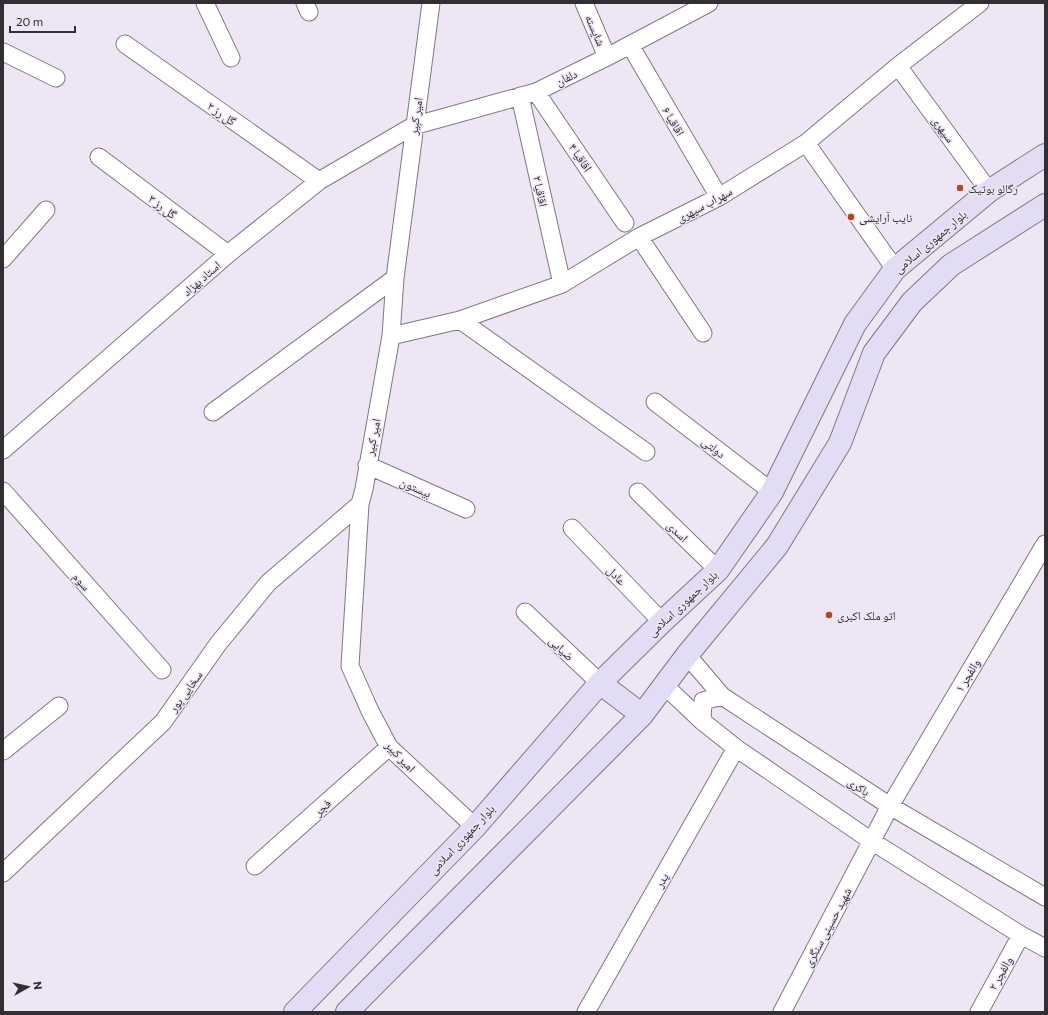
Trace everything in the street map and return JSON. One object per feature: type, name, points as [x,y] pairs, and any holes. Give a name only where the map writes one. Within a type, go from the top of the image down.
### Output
[{"type":"main road","name":"بلوار جمهوری اسلامی","points":[[295,1012],[475,827],[600,683],[718,570],[772,492],[855,324],[895,269],[990,191],[1045,154]]},
{"type":"main road","points":[[347,1012],[642,715],[687,655],[778,546],[840,443],[874,353],[912,302],[951,265],[1045,205]]},
{"type":"main road","points":[[600,683],[642,715]]},
{"type":"street","points":[[205,3],[231,58]]},
{"type":"street","name":"امیر کبیر","points":[[431,3],[413,126],[395,278],[391,336],[367,465],[364,489],[360,504],[350,666],[370,711],[389,747],[475,827]]},
{"type":"street","name":"شایسته","points":[[584,3],[607,57]]},
{"type":"street","name":"دلفان","points":[[413,126],[528,94],[607,57],[709,3]]},
{"type":"street","name":"سهراب سپهری","points":[[391,336],[460,320],[562,284],[639,238],[719,197],[806,143],[898,66],[980,3]]},
{"type":"street","name":"گل رز ۲","points":[[125,44],[319,181]]},
{"type":"street","name":"اقاقیا ۶","points":[[630,45],[719,197]]},
{"type":"street","points":[[3,52],[56,78]]},
{"type":"street","name":"سپهری","points":[[898,66],[990,191]]},
{"type":"street","name":"اقاقیا ۴","points":[[528,94],[625,223]]},
{"type":"street","name":"اقاقیا ۲","points":[[528,94],[562,284]]},
{"type":"street","name":"استاد بهزاد","points":[[3,450],[228,254],[319,181],[413,126]]},
{"type":"street","points":[[806,143],[895,269]]},
{"type":"street","name":"گل رز ۳","points":[[99,157],[228,254]]},
{"type":"street","points":[[3,259],[46,210]]},
{"type":"street","points":[[639,238],[703,333]]},
{"type":"street","points":[[213,412],[395,278]]},
{"type":"street","points":[[460,320],[646,452]]},
{"type":"street","name":"دولتی","points":[[655,402],[772,492]]},
{"type":"street","name":"بیستون","points":[[367,465],[466,509]]},
{"type":"street","name":"سوم","points":[[3,491],[162,670]]},
{"type":"street","name":"اسدی","points":[[638,492],[718,570]]},
{"type":"street","name":"سخایی پور","points":[[3,873],[163,722],[218,644],[268,583],[360,504]]},
{"type":"street","name":"عادل","points":[[572,528],[662,622]]},
{"type":"street","name":"والفجر ۱","points":[[872,842],[890,806],[1045,544]]},
{"type":"street","name":"ضیایی","points":[[525,612],[600,683]]},
{"type":"street","name":"باکری","points":[[687,655],[722,696],[890,806],[1044,893]]},
{"type":"street","points":[[664,685],[702,721],[736,748],[872,842],[1021,935],[1045,948]]},
{"type":"street","points":[[702,721],[703,701],[722,696]]},
{"type":"street","points":[[3,751],[59,706]]},
{"type":"street","name":"فجر","points":[[255,866],[389,747]]},
{"type":"street","name":"پدر","points":[[586,1012],[736,748]]},
{"type":"street","name":"شهید حسینی سنگری","points":[[782,1012],[872,842]]},
{"type":"street","name":"والفجر ۲","points":[[979,1012],[1021,935]]},
{"type":"place","name":"رگالو بوتیک","points":[[960,188]]},
{"type":"place","name":"نایب آرایشی","points":[[851,217]]},
{"type":"place","name":"اتو ملک اکبری","points":[[829,615]]}]
